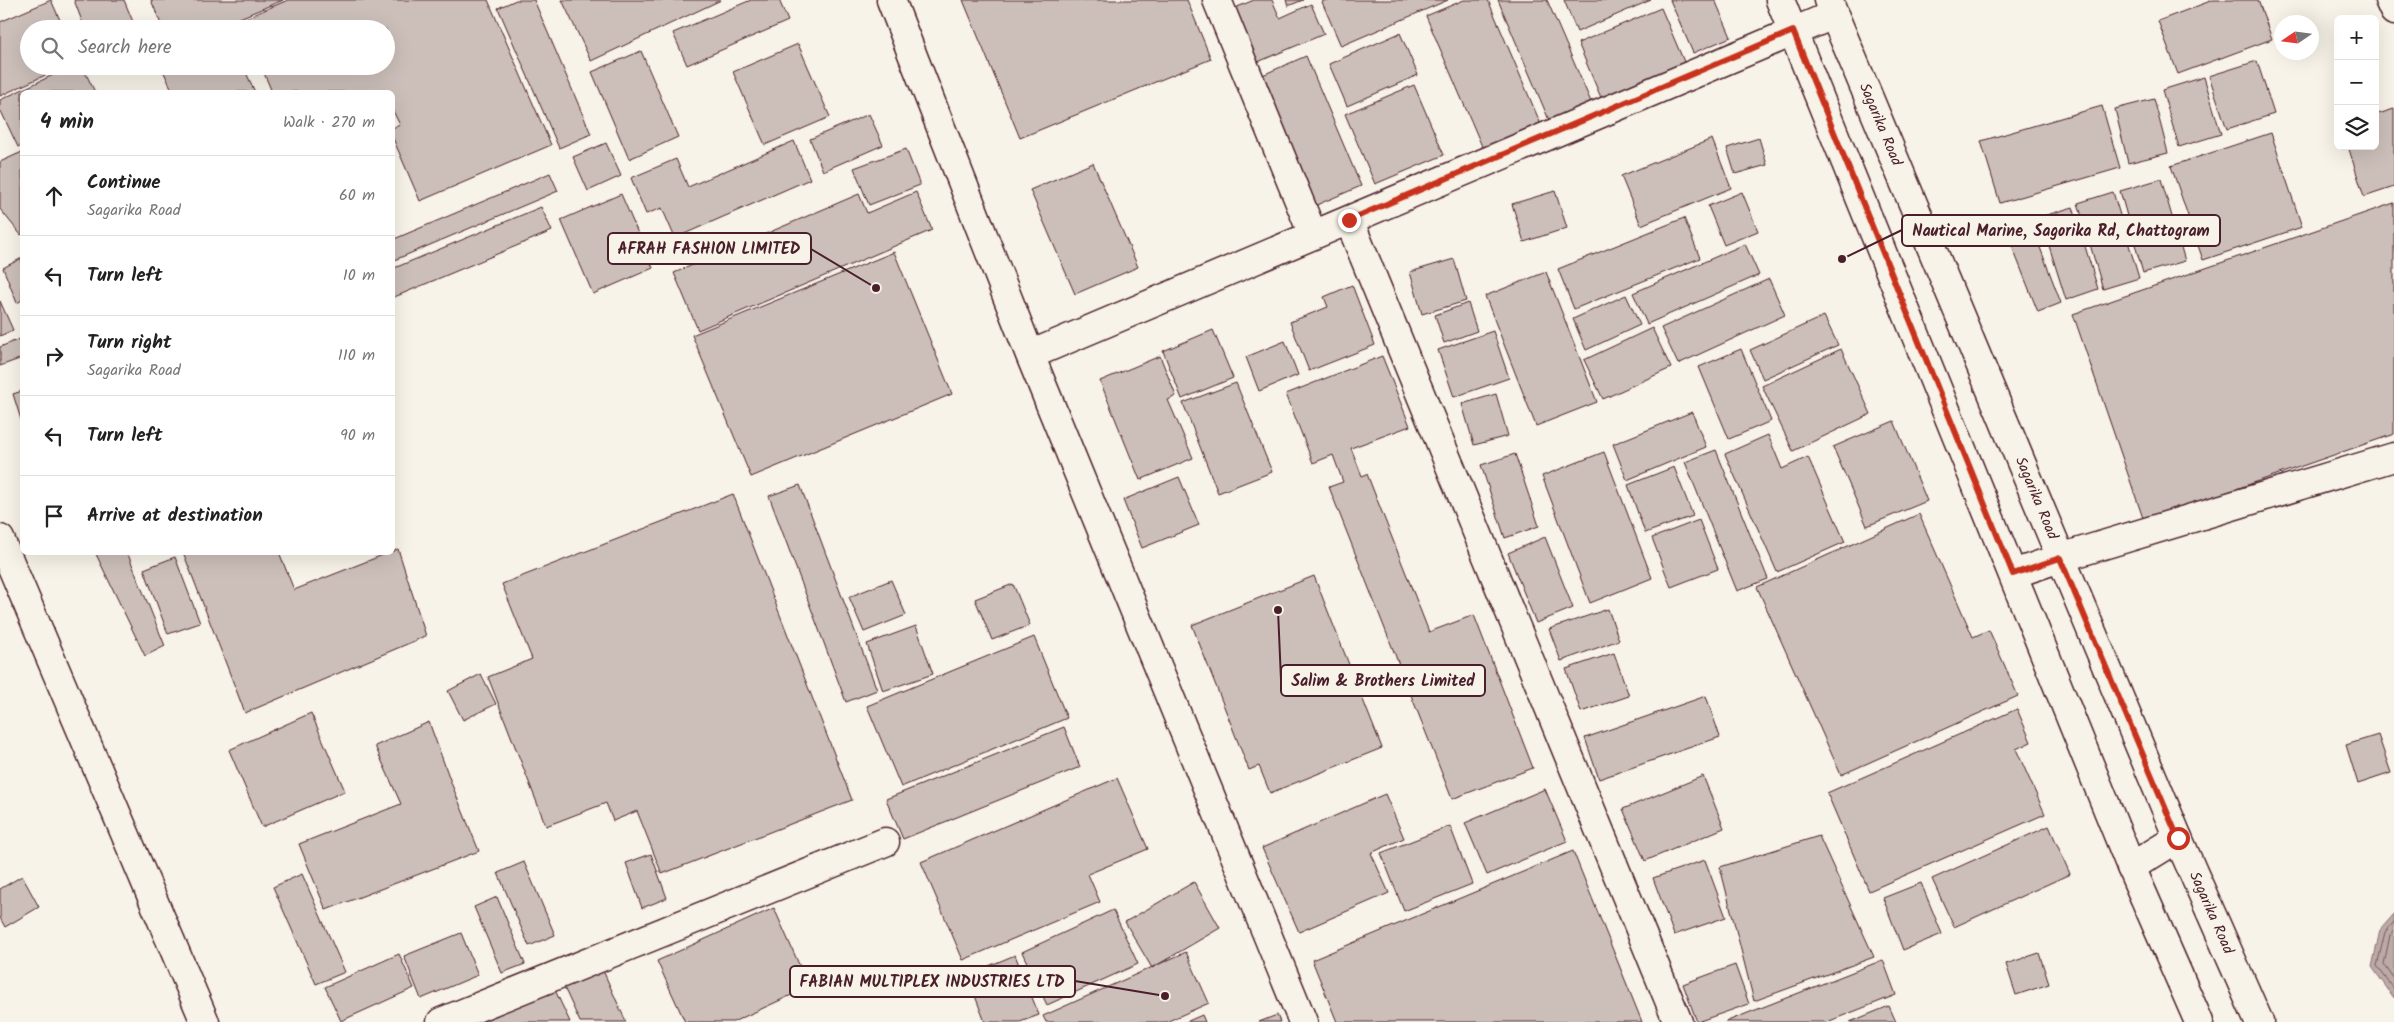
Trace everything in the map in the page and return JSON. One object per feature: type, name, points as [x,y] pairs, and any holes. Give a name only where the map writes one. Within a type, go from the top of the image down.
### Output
[{"type":"street","points":[[891,0],[1030,355],[1303,1022]]},
{"type":"street","points":[[1217,0],[1313,235]]},
{"type":"street","points":[[1780,0],[2131,867],[2200,1022]]},
{"type":"street","points":[[2389,0],[2394,11]]},
{"type":"street","points":[[1030,355],[1793,31],[1830,8]]},
{"type":"street","name":"Sagarika Road","points":[[1830,8],[2178,838],[2259,1022]]},
{"type":"street","points":[[1349,220],[1678,1022]]},
{"type":"street","points":[[2013,574],[2394,457]]},
{"type":"street","points":[[0,539],[205,1022]]},
{"type":"street","points":[[2131,867],[2178,838]]},
{"type":"street","points":[[441,1022],[885,842]]},
{"type":"water","points":[[2394,914],[2394,998],[2372,967],[2380,930]]},
{"type":"building","points":[[51,0],[60,20],[20,20],[20,75],[46,75],[0,96],[0,22]]},
{"type":"building","points":[[74,0],[124,0],[132,20],[82,20]]},
{"type":"building","points":[[151,0],[283,0],[235,20],[159,20]]},
{"type":"building","points":[[288,0],[488,0],[551,145],[420,201],[395,143],[395,127],[400,125],[395,115],[395,90],[271,90],[265,75],[395,75],[395,20],[241,20]]},
{"type":"building","points":[[516,0],[534,0],[591,134],[559,148],[498,8]]},
{"type":"building","points":[[562,0],[721,0],[591,61]]},
{"type":"building","points":[[751,0],[779,0],[788,21],[687,65],[673,33]]},
{"type":"building","points":[[963,0],[1187,0],[1211,59],[1020,138]]},
{"type":"building","points":[[1254,0],[1272,0],[1280,18],[1311,4],[1324,34],[1246,67],[1223,13]]},
{"type":"building","points":[[1286,0],[1303,0],[1288,6]]},
{"type":"building","points":[[1326,0],[1448,0],[1341,46],[1322,2]]},
{"type":"building","points":[[1464,0],[1488,0],[1542,127],[1484,151],[1426,16]]},
{"type":"building","points":[[1498,0],[1547,0],[1591,102],[1549,120]]},
{"type":"building","points":[[1564,0],[1651,0],[1577,32]]},
{"type":"building","points":[[1670,0],[1715,0],[1731,37],[1693,53]]},
{"type":"building","points":[[2213,0],[2258,0],[2272,39],[2178,74],[2158,21]]},
{"type":"building","points":[[1661,8],[1685,64],[1602,100],[1578,43]]},
{"type":"building","points":[[1400,33],[1418,75],[1347,106],[1329,64]]},
{"type":"building","points":[[798,44],[830,117],[765,145],[733,72]]},
{"type":"building","points":[[641,51],[678,137],[629,159],[592,72]]},
{"type":"building","points":[[1306,56],[1361,186],[1314,206],[1258,77]]},
{"type":"building","points":[[2257,61],[2274,114],[2227,129],[2209,76]]},
{"type":"building","points":[[53,75],[86,75],[94,90],[21,90]]},
{"type":"building","points":[[165,75],[247,75],[254,90],[172,90]]},
{"type":"building","points":[[2204,77],[2221,134],[2179,147],[2162,90]]},
{"type":"building","points":[[1414,85],[1444,155],[1375,184],[1345,114]]},
{"type":"building","points":[[20,91],[20,146],[18,147],[0,109],[0,100]]},
{"type":"building","points":[[2154,99],[2168,153],[2128,163],[2115,109]]},
{"type":"building","points":[[2102,106],[2120,168],[2000,203],[1981,141]]},
{"type":"building","points":[[2394,109],[2394,187],[2364,197],[2349,150],[2379,150],[2379,114]]},
{"type":"building","points":[[869,114],[883,145],[823,171],[810,139]]},
{"type":"building","points":[[2271,133],[2302,227],[2203,260],[2171,166]]},
{"type":"building","points":[[1759,138],[1767,165],[1735,174],[1727,148]]},
{"type":"building","points":[[1712,139],[1731,188],[1641,225],[1621,176]]},
{"type":"building","points":[[794,141],[810,179],[675,238],[662,208],[646,214],[631,178],[676,159],[688,187]]},
{"type":"building","points":[[606,143],[621,176],[588,191],[573,157]]},
{"type":"building","points":[[906,149],[920,185],[869,205],[854,168]]},
{"type":"building","points":[[20,153],[20,234],[0,209],[0,162]]},
{"type":"building","points":[[1093,163],[1138,267],[1075,294],[1030,190]]},
{"type":"building","points":[[550,173],[558,191],[395,260],[395,239]]},
{"type":"building","points":[[2161,179],[2185,261],[2143,273],[2120,191]]},
{"type":"building","points":[[1555,191],[1567,228],[1524,242],[1512,204]]},
{"type":"building","points":[[916,192],[932,230],[698,330],[674,273],[859,194],[867,213]]},
{"type":"building","points":[[1742,192],[1758,231],[1724,245],[1708,206]]},
{"type":"building","points":[[2113,192],[2139,278],[2103,289],[2078,203]]},
{"type":"building","points":[[621,194],[653,268],[593,294],[561,220]]},
{"type":"building","points":[[2394,203],[2394,434],[2144,521],[2073,314]]},
{"type":"building","points":[[541,207],[552,231],[395,297],[395,268]]},
{"type":"building","points":[[2073,207],[2098,289],[2066,300],[2040,217]]},
{"type":"building","points":[[1684,218],[1700,258],[1574,309],[1558,269]]},
{"type":"building","points":[[2030,221],[2061,303],[2038,312],[2006,231]]},
{"type":"building","points":[[1745,244],[1759,275],[1647,324],[1633,293]]},
{"type":"building","points":[[894,252],[952,394],[751,477],[692,335]]},
{"type":"building","points":[[20,259],[20,301],[17,303],[3,268]]},
{"type":"building","points":[[1454,259],[1466,301],[1422,314],[1410,272]]},
{"type":"building","points":[[1546,272],[1597,402],[1536,426],[1485,296]]},
{"type":"building","points":[[1769,279],[1785,315],[1678,364],[1661,328]]},
{"type":"building","points":[[1352,285],[1375,345],[1309,371],[1290,322],[1328,307],[1324,297]]},
{"type":"building","points":[[1626,295],[1640,325],[1586,350],[1573,319]]},
{"type":"building","points":[[0,301],[13,330],[0,336]]},
{"type":"building","points":[[1468,303],[1477,331],[1444,343],[1435,315]]},
{"type":"building","points":[[1824,316],[1838,345],[1763,379],[1750,350]]},
{"type":"building","points":[[1652,328],[1671,368],[1603,399],[1584,360]]},
{"type":"building","points":[[1213,330],[1233,378],[1182,399],[1163,351]]},
{"type":"building","points":[[1493,331],[1509,378],[1454,397],[1438,350]]},
{"type":"building","points":[[20,339],[20,359],[0,366],[0,347]]},
{"type":"building","points":[[1285,341],[1298,375],[1259,391],[1246,357]]},
{"type":"building","points":[[1741,349],[1771,421],[1729,439],[1699,367]]},
{"type":"building","points":[[1841,349],[1871,414],[1793,451],[1762,386]]},
{"type":"building","points":[[1160,356],[1176,396],[1168,400],[1193,458],[1140,480],[1100,381]]},
{"type":"building","points":[[1382,356],[1410,426],[1351,448],[1362,476],[1367,474],[1429,632],[1474,615],[1533,768],[1452,799],[1329,487],[1343,482],[1333,455],[1313,463],[1286,394]]},
{"type":"building","points":[[1236,383],[1272,472],[1218,493],[1183,403]]},
{"type":"building","points":[[20,392],[20,417],[13,394]]},
{"type":"building","points":[[1496,394],[1508,436],[1474,445],[1462,404]]},
{"type":"building","points":[[1692,412],[1706,447],[1627,480],[1613,444]]},
{"type":"building","points":[[1894,421],[1927,501],[1867,526],[1833,447]]},
{"type":"building","points":[[1768,435],[1782,469],[1808,457],[1845,542],[1777,572],[1725,454]]},
{"type":"building","points":[[1716,450],[1768,579],[1737,591],[1685,462]]},
{"type":"building","points":[[1604,452],[1652,578],[1590,603],[1542,476]]},
{"type":"building","points":[[1515,454],[1539,526],[1505,538],[1481,465]]},
{"type":"building","points":[[1674,467],[1693,516],[1645,533],[1628,485]]},
{"type":"building","points":[[1179,477],[1199,525],[1142,548],[1123,500]]},
{"type":"building","points":[[800,485],[877,690],[846,702],[769,496]]},
{"type":"building","points":[[733,494],[852,800],[662,874],[637,811],[613,821],[606,803],[546,826],[488,677],[532,659],[502,584]]},
{"type":"building","points":[[1919,514],[1973,637],[1989,630],[2018,696],[1841,775],[1757,587]]},
{"type":"building","points":[[1699,520],[1718,569],[1671,587],[1652,538]]},
{"type":"building","points":[[1545,537],[1573,608],[1536,623],[1508,553]]},
{"type":"building","points":[[398,549],[426,636],[245,713],[184,555],[280,555],[294,590],[383,555],[395,555],[395,550]]},
{"type":"building","points":[[96,555],[128,555],[165,646],[145,656]]},
{"type":"building","points":[[175,557],[200,623],[168,634],[144,569]]},
{"type":"building","points":[[1314,576],[1382,748],[1270,793],[1259,766],[1249,770],[1192,625]]},
{"type":"building","points":[[891,580],[906,615],[864,632],[849,597]]},
{"type":"building","points":[[1013,584],[1030,625],[992,640],[975,599]]},
{"type":"building","points":[[1608,609],[1619,640],[1561,661],[1549,629]]},
{"type":"building","points":[[916,626],[933,674],[883,691],[867,644]]},
{"type":"building","points":[[1034,637],[1067,718],[901,787],[867,706]]},
{"type":"building","points":[[1614,653],[1629,696],[1581,712],[1566,669]]},
{"type":"building","points":[[481,674],[496,704],[463,720],[448,691]]},
{"type":"building","points":[[1706,696],[1720,737],[1599,779],[1585,738]]},
{"type":"building","points":[[2017,709],[2031,742],[2016,749],[2045,814],[1869,891],[1827,793]]},
{"type":"building","points":[[311,713],[345,791],[262,827],[229,750]]},
{"type":"building","points":[[429,722],[479,851],[326,910],[299,844],[401,804],[375,746]]},
{"type":"building","points":[[1064,727],[1080,767],[903,839],[886,799]]},
{"type":"building","points":[[2378,735],[2391,773],[2358,784],[2346,745]]},
{"type":"building","points":[[1703,776],[1724,828],[1645,861],[1623,809]]},
{"type":"building","points":[[1117,778],[1148,849],[1088,874],[1100,902],[963,960],[921,862]]},
{"type":"building","points":[[1545,789],[1567,841],[1487,875],[1465,823]]},
{"type":"building","points":[[1385,794],[1404,838],[1371,853],[1389,893],[1299,932],[1262,848]]},
{"type":"building","points":[[1450,826],[1472,884],[1404,911],[1381,853]]},
{"type":"building","points":[[2049,826],[2070,874],[1954,927],[1932,879]]},
{"type":"building","points":[[1819,836],[1874,957],[1754,1001],[1720,867]]},
{"type":"building","points":[[1573,851],[1642,1022],[1337,1022],[1312,960]]},
{"type":"building","points":[[651,854],[667,898],[642,908],[626,863]]},
{"type":"building","points":[[1705,860],[1726,917],[1674,935],[1653,878]]},
{"type":"building","points":[[524,862],[555,935],[529,946],[498,873]]},
{"type":"building","points":[[302,874],[345,972],[316,984],[273,887]]},
{"type":"building","points":[[22,876],[39,907],[5,927],[0,918],[0,889]]},
{"type":"building","points":[[1194,882],[1220,928],[1152,968],[1125,922]]},
{"type":"building","points":[[1921,883],[1942,934],[1903,950],[1883,898]]},
{"type":"building","points":[[497,897],[525,964],[502,973],[474,907]]},
{"type":"building","points":[[774,908],[809,987],[733,1022],[685,1022],[657,961]]},
{"type":"building","points":[[1113,910],[1138,964],[1047,1005],[1022,952]]},
{"type":"building","points":[[461,933],[478,975],[421,999],[404,956]]},
{"type":"building","points":[[1186,952],[1209,1003],[1166,1022],[1046,1022],[1043,1016]]},
{"type":"building","points":[[2039,953],[2049,984],[2016,995],[2006,964]]},
{"type":"building","points":[[399,954],[414,988],[341,1021],[325,987]]},
{"type":"building","points":[[1015,955],[1039,1015],[1020,1022],[985,1022],[967,975]]},
{"type":"building","points":[[1883,960],[1896,995],[1827,1022],[1725,1022]]},
{"type":"building","points":[[1735,965],[1749,1004],[1697,1022],[1683,984]]},
{"type":"building","points":[[601,966],[626,1022],[580,1022],[562,983]]},
{"type":"building","points":[[554,988],[570,1022],[477,1022]]},
{"type":"building","points":[[1889,1006],[1896,1022],[1850,1022]]},
{"type":"building","points":[[1202,1015],[1205,1022],[1186,1022]]},
{"type":"building","points":[[1277,1015],[1280,1022],[1259,1022]]},
{"type":"place","name":"Nautical Marine, Sagorika Rd, Chattogram","points":[[1842,259]]},
{"type":"place","name":"AFRAH FASHION LIMITED","points":[[876,288]]},
{"type":"place","name":"Salim & Brothers Limited","points":[[1278,610]]},
{"type":"place","name":"FABIAN MULTIPLEX INDUSTRIES LTD","points":[[1165,996]]},
{"type":"route","points":[[1349,220],[1793,31],[2013,574],[2060,558],[2178,838]]}]
